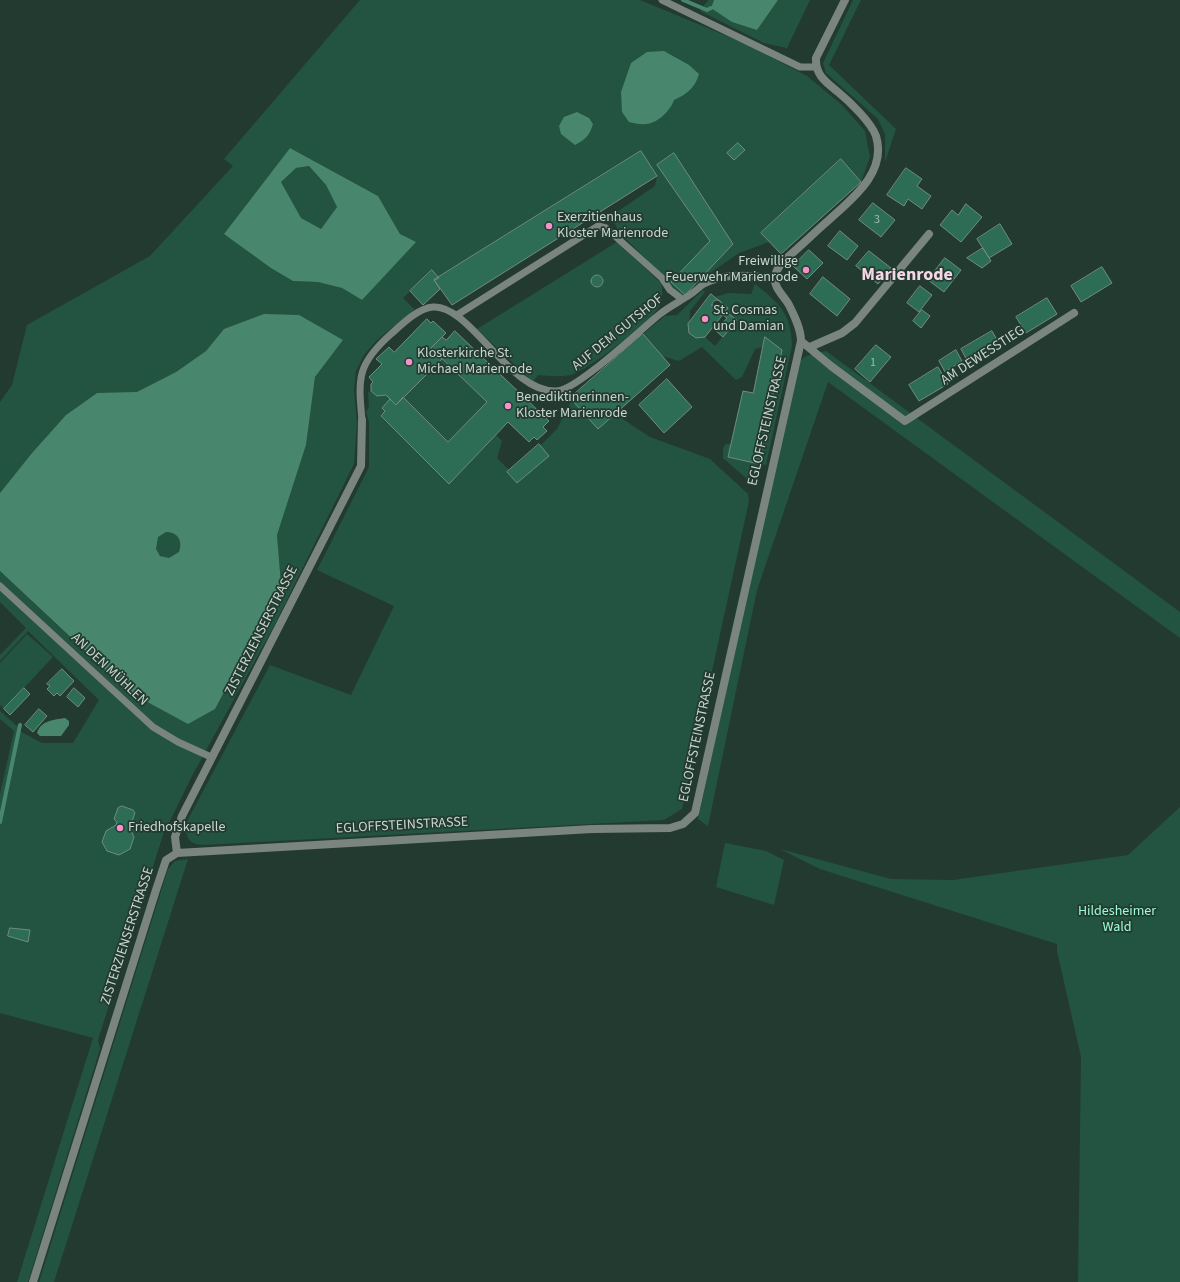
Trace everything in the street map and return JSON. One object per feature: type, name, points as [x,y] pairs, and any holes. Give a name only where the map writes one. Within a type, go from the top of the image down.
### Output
[{"type":"street","points":[[705,283],[724,276],[741,274],[774,278],[779,267],[789,256],[859,193],[869,178],[877,157],[876,135],[854,106],[819,76],[815,67],[816,58],[845,0]]},
{"type":"street","points":[[801,340],[810,347],[842,333],[855,324],[929,234]]},
{"type":"street","name":"EGLOFFSTEINSTRASSE","points":[[177,853],[592,829],[670,828],[683,824],[695,812],[801,340],[801,333],[789,305],[777,287],[774,278]]},
{"type":"street","name":"AM DEWESSTIEG","points":[[810,347],[831,366],[905,421],[1074,313]]},
{"type":"street","name":"ZISTERZIENSERSTRASSE","points":[[33,1282],[166,860],[177,853],[176,837],[182,816],[361,466],[362,420]]},
{"type":"lane","points":[[662,0],[800,67],[815,67]]},
{"type":"lane","points":[[457,315],[598,226],[606,228],[662,278],[670,290],[682,299]]},
{"type":"lane","name":"AUF DEM GUTSHOF","points":[[362,420],[359,390],[361,374],[368,359],[378,345],[402,324],[423,310],[433,307],[443,308],[457,315],[519,376],[537,387],[558,391],[580,381],[659,314],[692,294],[705,283]]},
{"type":"lane","name":"AN DEN MÜHLEN","points":[[0,586],[153,727],[178,742],[212,757]]},
{"type":"green space","points":[[360,0],[640,0],[744,43],[807,76],[842,105],[865,131],[870,157],[861,182],[841,159],[761,233],[769,242],[739,253],[697,282],[733,244],[674,154],[658,165],[710,241],[671,282],[685,295],[679,294],[668,284],[656,269],[619,232],[611,216],[655,186],[657,176],[641,151],[439,278],[432,270],[403,298],[415,310],[376,341],[364,355],[356,371],[354,390],[357,422],[354,464],[274,626],[192,776],[163,835],[98,1040],[100,1049],[28,1282],[17,1282],[93,1038],[0,1013],[0,794],[14,731],[0,719],[0,711],[18,727],[18,730],[42,743],[73,743],[99,700],[28,631],[0,661],[0,655],[26,628],[0,602],[0,571],[96,662],[281,584],[277,535],[306,445],[315,377],[343,340],[225,329],[206,351],[176,372],[137,393],[97,393],[66,415],[32,453],[0,493],[0,402],[12,385],[27,325],[150,256],[233,166],[224,159]],"holes":[[[290,148],[378,196],[400,234],[362,300],[342,288],[318,282],[293,281],[224,234]]]},
{"type":"green space","points":[[708,0],[714,0],[711,8],[757,30],[778,0],[810,0],[787,48],[764,43],[700,11]]},
{"type":"green space","points":[[853,0],[861,0],[829,65],[896,129],[885,162],[885,134],[878,119],[826,73],[823,63]]},
{"type":"green space","points":[[309,166],[326,185],[337,207],[321,229],[301,219],[281,182],[296,168]]},
{"type":"green space","points":[[617,242],[661,283],[662,299],[660,305],[646,322],[620,344],[591,364],[571,375],[538,375],[533,382],[477,329]]},
{"type":"green space","points":[[755,284],[771,297],[782,310],[789,325],[792,346],[766,465],[759,464],[753,484],[723,458],[723,448],[726,444],[730,444],[759,463],[782,350],[765,338],[763,347],[755,349],[742,377],[736,380],[702,347],[679,361],[662,356],[643,334],[665,316],[677,315],[703,290],[705,292],[690,311],[689,332],[696,338],[705,337],[715,346],[736,320],[726,312],[728,308],[715,297],[728,293],[751,294]]},
{"type":"green space","points":[[826,351],[1180,612],[1180,638],[828,382],[757,590],[708,826],[698,819],[799,362],[806,356]]},
{"type":"green space","points":[[442,359],[487,402],[448,442],[403,397]]},
{"type":"green space","points":[[371,391],[378,396],[386,395],[390,399],[382,408],[385,411],[381,417],[449,484],[496,435],[502,441],[497,458],[509,470],[507,472],[517,483],[549,456],[540,446],[557,429],[572,399],[615,414],[650,437],[710,459],[748,494],[749,501],[682,809],[664,820],[203,845],[191,842],[189,840],[185,825],[270,665],[351,695],[394,606],[317,570],[369,467],[369,422],[366,412],[369,407],[368,392]]},
{"type":"green space","points":[[168,532],[177,536],[181,545],[177,554],[168,558],[159,554],[155,545],[159,536]]},
{"type":"green space","points":[[27,634],[53,657],[4,709],[0,705],[0,663]]},
{"type":"green space","name":"Hildesheimer Wald","points":[[1180,807],[1180,1282],[1078,1282],[1081,1057],[1057,951],[1057,944],[820,869],[780,849],[891,879],[953,880],[1128,855]]},
{"type":"green space","points":[[725,843],[766,851],[784,860],[774,905],[716,887]]},
{"type":"green space","points":[[188,859],[54,1282],[39,1282],[168,869],[175,861]]},
{"type":"shaded area","points":[[714,0],[778,0],[757,30],[732,22],[711,8]]},
{"type":"shaded area","points":[[664,51],[689,65],[699,74],[697,79],[693,87],[687,93],[674,100],[667,112],[659,119],[644,124],[629,122],[622,112],[621,92],[631,63],[647,52]]},
{"type":"shaded area","points":[[577,112],[589,118],[593,124],[587,137],[575,145],[561,134],[559,126],[564,117]]},
{"type":"shaded area","points":[[290,148],[378,196],[400,234],[416,242],[362,300],[342,288],[318,282],[293,281],[271,268],[224,234]],"holes":[[[309,166],[326,185],[337,207],[321,229],[301,218],[281,182],[296,168]]]},
{"type":"shaded area","points":[[264,314],[299,315],[343,340],[315,377],[306,445],[277,535],[281,584],[215,709],[188,724],[129,692],[0,571],[0,493],[32,453],[66,415],[97,393],[137,392],[176,372],[206,351],[224,329]],"holes":[[[166,532],[176,535],[180,541],[180,548],[179,552],[169,558],[160,556],[156,549],[158,537]]]},
{"type":"shaded area","points":[[65,718],[69,721],[69,725],[61,736],[40,736],[37,733],[45,723],[52,720]]},
{"type":"building","points":[[738,143],[745,150],[734,160],[727,153]]},
{"type":"building","name":"Exerzitienhaus Kloster Marienrode","points":[[641,151],[657,176],[452,305],[434,280]]},
{"type":"building","points":[[674,153],[733,244],[685,295],[671,282],[710,241],[657,165]]},
{"type":"building","points":[[841,159],[861,182],[781,254],[761,233]]},
{"type":"building","points":[[906,168],[922,179],[917,186],[931,196],[922,209],[908,199],[904,206],[887,195]]},
{"type":"building","points":[[873,203],[895,220],[881,237],[859,220]]},
{"type":"building","points":[[966,204],[982,217],[961,242],[940,225],[952,210],[958,215]]},
{"type":"building","points":[[1000,224],[1012,244],[989,258],[977,239]]},
{"type":"building","points":[[840,231],[858,246],[847,260],[828,246]]},
{"type":"building","points":[[983,248],[991,261],[982,268],[967,258]]},
{"type":"building","points":[[809,250],[823,263],[807,279],[793,266]]},
{"type":"building","points":[[869,251],[891,268],[878,284],[856,266]]},
{"type":"building","points":[[945,258],[961,270],[944,292],[928,280]]},
{"type":"building","points":[[1102,267],[1112,283],[1081,302],[1071,286]]},
{"type":"building","points":[[432,270],[439,278],[434,280],[440,289],[423,305],[410,291]]},
{"type":"building","points":[[597,275],[601,277],[603,281],[601,285],[597,287],[593,285],[591,281],[593,277]]},
{"type":"building","points":[[823,277],[850,299],[837,316],[810,294]]},
{"type":"building","points":[[920,286],[932,295],[919,312],[907,303]]},
{"type":"building","name":"St. Cosmas und Damian","points":[[711,294],[728,308],[705,337],[696,338],[689,333],[688,324]]},
{"type":"building","points":[[1047,298],[1057,314],[1026,333],[1016,317]]},
{"type":"building","points":[[715,300],[719,300],[721,301],[721,309],[715,310],[712,307],[712,303]]},
{"type":"building","points":[[922,310],[930,316],[921,328],[913,321]]},
{"type":"building","points":[[726,312],[737,320],[723,337],[716,331],[727,318],[723,315]]},
{"type":"building","name":"Klosterkirche St. Michael Marienrode","points":[[427,319],[431,323],[433,321],[446,333],[431,348],[442,359],[396,405],[386,395],[377,396],[371,391],[371,384],[373,382],[369,377],[382,364],[376,359],[389,347],[394,352]]},
{"type":"building","name":"Benediktinerinnen- Kloster Marienrode","points":[[455,331],[549,421],[543,427],[547,431],[537,440],[534,437],[529,442],[508,422],[449,484],[381,416],[385,411],[382,408],[390,399],[396,405],[403,397],[448,442],[487,402],[431,348],[442,337],[446,340]]},
{"type":"building","points":[[992,331],[1001,347],[970,366],[961,349]]},
{"type":"building","points":[[643,334],[670,365],[598,429],[570,398]]},
{"type":"building","points":[[765,337],[782,350],[759,464],[728,457],[743,391],[753,393]]},
{"type":"building","points":[[876,345],[891,357],[870,382],[855,369]]},
{"type":"building","points":[[956,350],[962,361],[945,372],[939,361]]},
{"type":"building","points":[[938,367],[948,384],[919,401],[909,385]]},
{"type":"building","points":[[667,379],[692,407],[664,433],[639,405]]},
{"type":"building","points":[[539,444],[549,456],[517,483],[507,472]]},
{"type":"building","points":[[62,669],[74,681],[60,696],[57,693],[54,696],[47,689],[50,686],[47,684]]},
{"type":"building","points":[[24,688],[30,694],[10,715],[4,709]]},
{"type":"building","points":[[74,688],[85,698],[78,707],[67,697]]},
{"type":"building","points":[[39,709],[47,716],[33,732],[25,725]]},
{"type":"building","name":"Friedhofskapelle","points":[[122,806],[133,810],[135,813],[129,826],[134,837],[130,849],[119,855],[107,851],[102,842],[106,831],[116,825],[117,822],[114,819],[118,808]]},
{"type":"building","points":[[10,928],[30,930],[28,942],[8,936]]},
{"type":"waterway","points":[[683,0],[707,10],[711,8]]},
{"type":"waterway","points":[[0,822],[20,725]]},
{"type":"place","name":"Exerzitienhaus Kloster Marienrode","points":[[549,226]]},
{"type":"place","name":"Freiwillige Feuerwehr Marienrode","points":[[806,270]]},
{"type":"place","name":"St. Cosmas und Damian","points":[[705,319]]},
{"type":"place","name":"Klosterkirche St. Michael Marienrode","points":[[409,362]]},
{"type":"place","name":"Benediktinerinnen- Kloster Marienrode","points":[[508,406]]},
{"type":"place","name":"Friedhofskapelle","points":[[120,828]]},
{"type":"district","name":"Marienrode","points":[[907,276]]}]
